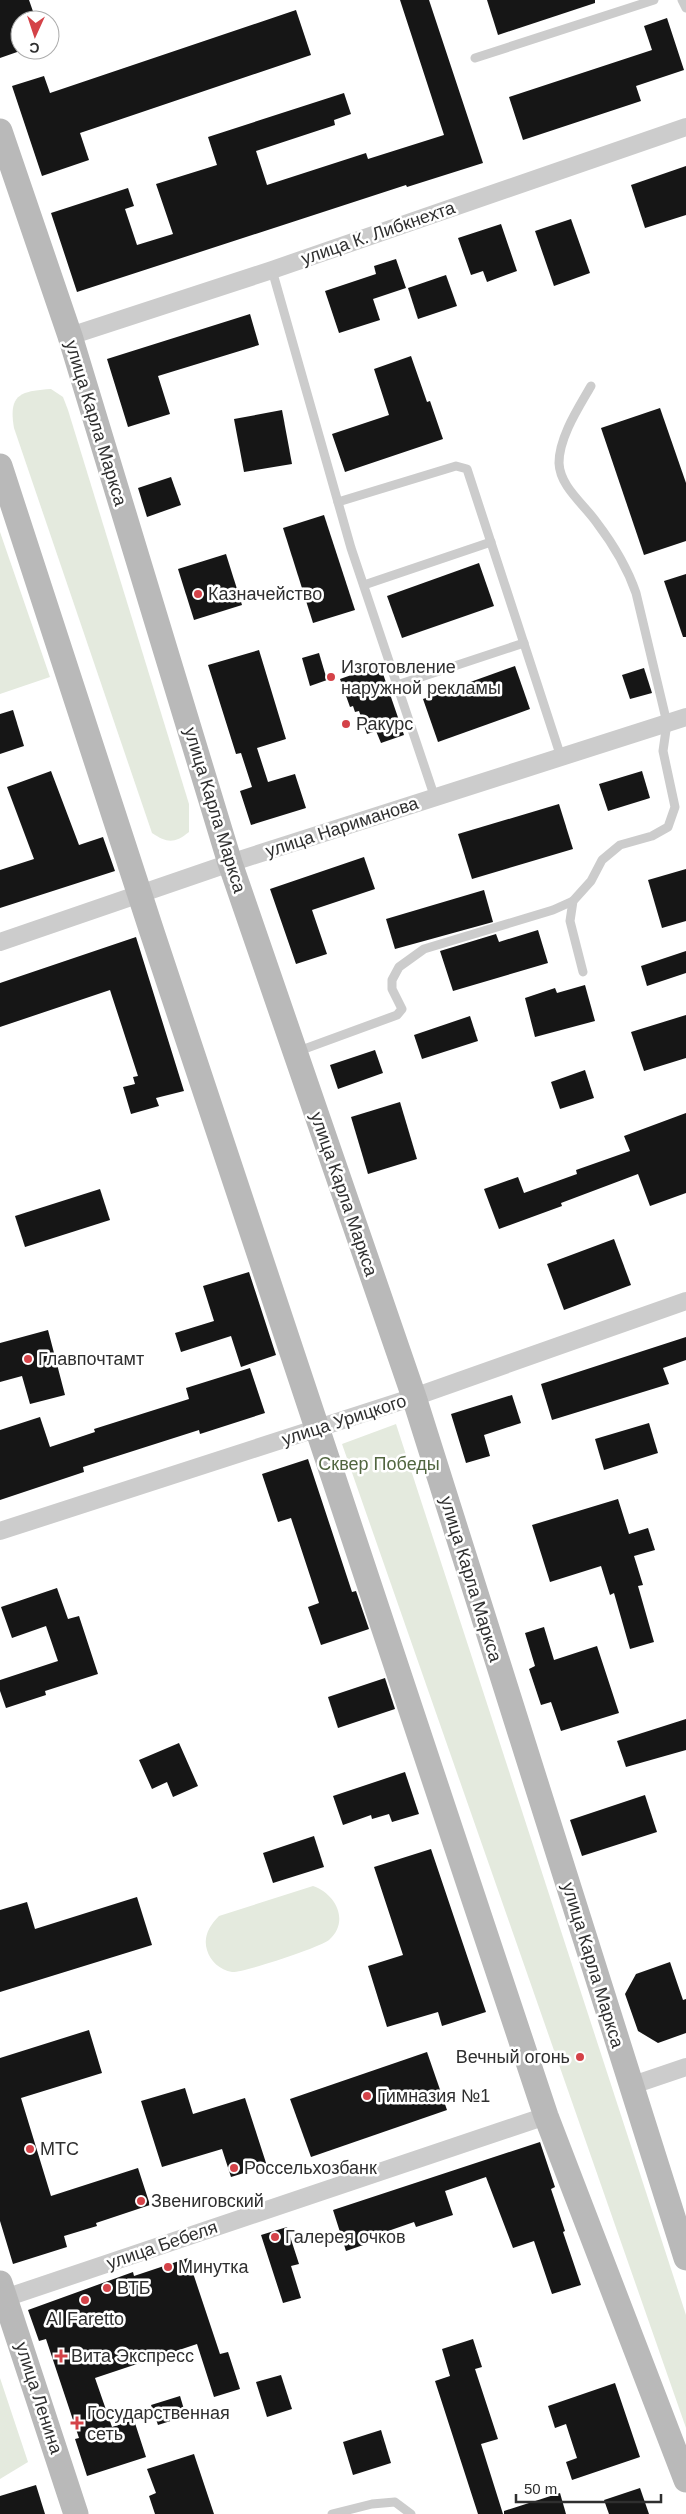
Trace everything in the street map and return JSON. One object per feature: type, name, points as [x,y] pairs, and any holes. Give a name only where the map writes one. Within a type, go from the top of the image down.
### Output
[{"type":"main road","name":"улица Карла Маркса","points":[[0,131],[70,336],[230,863],[414,1397],[630,2086],[686,2258]]},
{"type":"main road","points":[[0,466],[139,894],[546,2116],[686,2480]]},
{"type":"main road","name":"улица Ленина","points":[[2,2290],[76,2514]]},
{"type":"street","name":"улица К. Либкнехта","points":[[70,336],[272,270],[686,127]]},
{"type":"street","name":"улица Нариманова","points":[[0,942],[230,863],[686,717]]},
{"type":"street","name":"улица Урицкого","points":[[0,1531],[414,1397],[686,1301]]},
{"type":"street","points":[[630,2086],[686,2067]]},
{"type":"street","name":"улица Бебеля","points":[[2,2290],[546,2116]]},
{"type":"lane","points":[[475,58],[654,0]]},
{"type":"lane","points":[[682,0],[686,8]]},
{"type":"lane","points":[[272,270],[338,502],[435,798]]},
{"type":"lane","points":[[295,1052],[397,1015],[402,1009],[392,989],[392,980],[399,967],[424,949],[553,910],[573,902],[591,881],[602,860],[620,844],[652,836],[668,827],[675,807],[663,751],[667,723],[636,592],[630,575],[605,533],[566,485],[561,475],[559,462],[561,450],[579,408],[591,386]]},
{"type":"lane","points":[[338,502],[456,466],[467,469],[561,757]]},
{"type":"lane","points":[[364,585],[491,542]]},
{"type":"lane","points":[[398,685],[524,644]]},
{"type":"lane","points":[[573,902],[570,921],[582,972]]},
{"type":"lane","points":[[332,2514],[372,2504],[395,2502],[411,2514]]},
{"type":"green space","points":[[51,389],[63,397],[68,410],[189,804],[189,832],[179,839],[170,841],[152,833],[14,428],[13,408],[19,396],[32,391]]},
{"type":"green space","points":[[0,532],[50,677],[0,694]]},
{"type":"green space","name":"Сквер Победы","points":[[396,1424],[686,2315],[686,2428],[342,1444]]},
{"type":"green space","points":[[313,1886],[328,1895],[338,1909],[339,1925],[329,1940],[298,1953],[239,1971],[232,1972],[223,1969],[210,1958],[206,1945],[206,1936],[212,1924],[219,1916]]},
{"type":"green space","points":[[0,2378],[28,2462],[0,2479]]},
{"type":"building","points":[[0,0],[29,0],[32,10],[10,10],[10,54],[0,58]]},
{"type":"building","points":[[400,0],[429,0],[483,163],[407,187],[406,185],[77,292],[51,213],[128,188],[134,206],[125,209],[137,245],[173,234],[156,184],[217,165],[208,137],[344,93],[351,114],[334,120],[335,125],[256,151],[267,185],[366,153],[368,159],[444,135]]},
{"type":"building","points":[[487,0],[595,0],[595,3],[498,35]]},
{"type":"building","points":[[296,10],[311,55],[80,133],[89,160],[42,176],[12,86],[44,76],[50,93]]},
{"type":"building","points":[[667,18],[684,70],[636,86],[641,101],[523,140],[509,97],[652,50],[644,26]]},
{"type":"building","points":[[686,166],[686,215],[645,228],[631,185]]},
{"type":"building","points":[[571,219],[590,273],[554,286],[535,231]]},
{"type":"building","points":[[501,224],[517,271],[487,282],[483,271],[471,275],[458,238]]},
{"type":"building","points":[[396,259],[406,288],[373,299],[380,320],[339,333],[325,291],[376,274],[374,266]]},
{"type":"building","points":[[446,275],[457,306],[418,319],[408,288]]},
{"type":"building","points":[[250,314],[259,345],[158,376],[170,414],[128,427],[107,359]]},
{"type":"building","points":[[411,356],[427,402],[430,401],[443,439],[345,472],[332,434],[389,415],[374,369]]},
{"type":"building","points":[[660,408],[686,483],[686,541],[644,555],[601,428]]},
{"type":"building","points":[[282,410],[292,464],[244,472],[234,419]]},
{"type":"building","points":[[171,477],[181,505],[147,517],[138,488]]},
{"type":"building","points":[[324,515],[355,610],[313,623],[283,528]]},
{"type":"building","points":[[226,554],[242,605],[194,620],[178,569]]},
{"type":"building","points":[[479,563],[494,606],[402,638],[387,596]]},
{"type":"building","points":[[686,574],[686,637],[683,637],[664,581]]},
{"type":"building","points":[[259,650],[286,739],[257,748],[268,782],[295,774],[306,808],[251,825],[240,791],[252,787],[241,753],[236,754],[208,665]]},
{"type":"building","points":[[319,653],[327,680],[310,686],[302,658]]},
{"type":"building","points":[[380,665],[404,735],[381,743],[376,731],[367,734],[359,711],[355,712],[353,706],[350,707],[340,679]]},
{"type":"building","points":[[515,666],[530,709],[438,742],[423,699]]},
{"type":"building","points":[[644,668],[652,693],[630,699],[622,675]]},
{"type":"building","points":[[13,710],[24,746],[0,754],[0,714]]},
{"type":"building","points":[[51,771],[79,845],[103,837],[115,871],[0,908],[0,870],[34,859],[7,787]]},
{"type":"building","points":[[642,771],[650,798],[608,811],[599,784]]},
{"type":"building","points":[[559,804],[573,849],[472,879],[458,834]]},
{"type":"building","points":[[364,857],[375,889],[312,910],[327,954],[296,964],[270,889]]},
{"type":"building","points":[[686,869],[686,921],[662,928],[648,880]]},
{"type":"building","points":[[484,890],[493,922],[395,949],[386,919]]},
{"type":"building","points":[[538,930],[548,963],[453,991],[440,951],[496,934],[499,942]]},
{"type":"building","points":[[136,937],[184,1091],[156,1098],[159,1106],[131,1114],[123,1087],[135,1084],[133,1077],[138,1076],[110,990],[0,1027],[0,983]]},
{"type":"building","points":[[686,951],[686,973],[647,986],[641,966]]},
{"type":"building","points":[[585,985],[595,1021],[535,1037],[525,998],[555,988],[557,993]]},
{"type":"building","points":[[686,1015],[686,1058],[644,1071],[631,1032]]},
{"type":"building","points":[[470,1016],[478,1041],[422,1059],[414,1035]]},
{"type":"building","points":[[375,1050],[383,1073],[338,1089],[330,1065]]},
{"type":"building","points":[[585,1070],[594,1098],[560,1109],[551,1082]]},
{"type":"building","points":[[400,1102],[417,1159],[368,1174],[351,1117]]},
{"type":"building","points":[[686,1113],[686,1193],[650,1206],[638,1174],[561,1203],[562,1206],[499,1229],[484,1189],[518,1177],[524,1193],[577,1174],[576,1170],[630,1151],[624,1136]]},
{"type":"building","points":[[100,1189],[110,1220],[25,1247],[15,1216]]},
{"type":"building","points":[[614,1239],[631,1285],[564,1310],[547,1264]]},
{"type":"building","points":[[249,1272],[276,1355],[241,1367],[231,1336],[181,1352],[175,1333],[214,1321],[203,1286]]},
{"type":"building","name":"Главпочтамт","points":[[48,1330],[65,1395],[30,1404],[22,1376],[0,1382],[0,1343]]},
{"type":"building","points":[[686,1337],[686,1360],[663,1368],[669,1384],[552,1420],[541,1384]]},
{"type":"building","points":[[250,1368],[265,1413],[200,1434],[199,1430],[83,1467],[84,1472],[0,1500],[0,1430],[40,1417],[50,1447],[95,1432],[94,1429],[189,1399],[186,1388]]},
{"type":"building","points":[[512,1395],[521,1423],[484,1435],[490,1456],[466,1463],[451,1414]]},
{"type":"building","points":[[649,1423],[658,1453],[604,1470],[595,1439]]},
{"type":"building","points":[[308,1459],[352,1592],[356,1591],[369,1629],[321,1645],[308,1607],[319,1603],[291,1518],[278,1522],[262,1474]]},
{"type":"building","points":[[618,1499],[629,1534],[648,1528],[655,1550],[634,1556],[643,1585],[638,1586],[654,1642],[630,1649],[614,1593],[610,1595],[601,1566],[550,1582],[532,1525]]},
{"type":"building","points":[[57,1588],[68,1619],[79,1616],[98,1674],[45,1691],[46,1695],[6,1708],[0,1691],[0,1680],[58,1661],[46,1626],[12,1638],[1,1607]]},
{"type":"building","points":[[544,1627],[554,1660],[597,1646],[619,1713],[561,1731],[551,1702],[541,1705],[529,1669],[535,1666],[525,1633]]},
{"type":"building","points":[[385,1678],[395,1709],[338,1728],[328,1697]]},
{"type":"building","points":[[686,1719],[686,1750],[626,1767],[617,1741]]},
{"type":"building","points":[[179,1743],[198,1786],[173,1797],[167,1782],[152,1789],[139,1760]]},
{"type":"building","points":[[405,1772],[419,1814],[392,1822],[389,1814],[372,1819],[371,1815],[343,1825],[333,1796]]},
{"type":"building","points":[[645,1795],[657,1832],[582,1856],[570,1820]]},
{"type":"building","points":[[314,1836],[324,1867],[273,1883],[263,1853]]},
{"type":"building","points":[[431,1849],[486,2012],[442,2026],[438,2012],[387,2027],[368,1966],[403,1955],[374,1867]]},
{"type":"building","points":[[137,1897],[152,1945],[0,1992],[0,1910],[27,1902],[35,1929]]},
{"type":"building","points":[[670,1962],[683,2000],[686,1999],[686,2033],[658,2043],[638,2031],[625,1994],[636,1974]]},
{"type":"building","points":[[89,2030],[102,2073],[21,2098],[51,2196],[138,2168],[150,2205],[96,2223],[97,2226],[64,2236],[67,2247],[13,2264],[0,2221],[0,2058]]},
{"type":"building","points":[[427,2052],[447,2110],[311,2157],[290,2099]]},
{"type":"building","points":[[185,2088],[193,2114],[245,2098],[267,2166],[231,2177],[222,2149],[162,2167],[141,2101]]},
{"type":"building","points":[[540,2142],[555,2187],[551,2189],[565,2231],[563,2232],[581,2285],[552,2294],[534,2241],[513,2248],[486,2177],[445,2191],[453,2215],[416,2227],[414,2222],[368,2238],[369,2243],[346,2251],[333,2210]]},
{"type":"building","points":[[287,2227],[299,2264],[291,2266],[301,2298],[283,2303],[261,2235]]},
{"type":"building","points":[[188,2258],[220,2354],[228,2352],[240,2389],[214,2397],[197,2344],[95,2378],[112,2427],[134,2420],[146,2457],[87,2476],[75,2439],[79,2438],[46,2339],[39,2341],[28,2310],[133,2272],[134,2276]]},
{"type":"building","points":[[473,2339],[482,2367],[475,2369],[498,2439],[481,2444],[503,2514],[478,2514],[435,2381],[450,2376],[442,2349]]},
{"type":"building","points":[[281,2375],[292,2409],[267,2417],[256,2382]]},
{"type":"building","points":[[615,2383],[640,2457],[572,2480],[566,2462],[577,2458],[566,2424],[555,2428],[548,2406]]},
{"type":"building","points":[[180,2396],[186,2416],[158,2425],[151,2405]]},
{"type":"building","points":[[381,2430],[391,2463],[353,2475],[343,2442]]},
{"type":"building","points":[[194,2454],[214,2514],[155,2514],[149,2496],[156,2493],[147,2469]]},
{"type":"building","points":[[36,2485],[45,2514],[0,2514],[0,2496]]},
{"type":"building","points":[[640,2488],[649,2514],[609,2514],[604,2500]]},
{"type":"building","points":[[560,2493],[566,2514],[504,2514],[504,2511]]},
{"type":"place","name":"Казначейство","points":[[198,594]]},
{"type":"place","name":"Изготовление наружной рекламы","points":[[331,677]]},
{"type":"place","name":"Ракурс","points":[[346,724]]},
{"type":"place","name":"Главпочтамт","points":[[28,1359]]},
{"type":"place","name":"Вечный огонь","points":[[580,2057]]},
{"type":"place","name":"Гимназия №1","points":[[367,2096]]},
{"type":"place","name":"МТС","points":[[30,2149]]},
{"type":"place","name":"Россельхозбанк","points":[[234,2168]]},
{"type":"place","name":"Звениговский","points":[[141,2201]]},
{"type":"place","name":"Галерея очков","points":[[275,2237]]},
{"type":"place","name":"Минутка","points":[[168,2267]]},
{"type":"place","name":"ВТБ","points":[[107,2288]]},
{"type":"place","name":"Al Faretto","points":[[85,2300]]},
{"type":"place","name":"Вита Экспресс","points":[[61,2356]]},
{"type":"place","name":"Государственная сеть","points":[[77,2423]]}]
